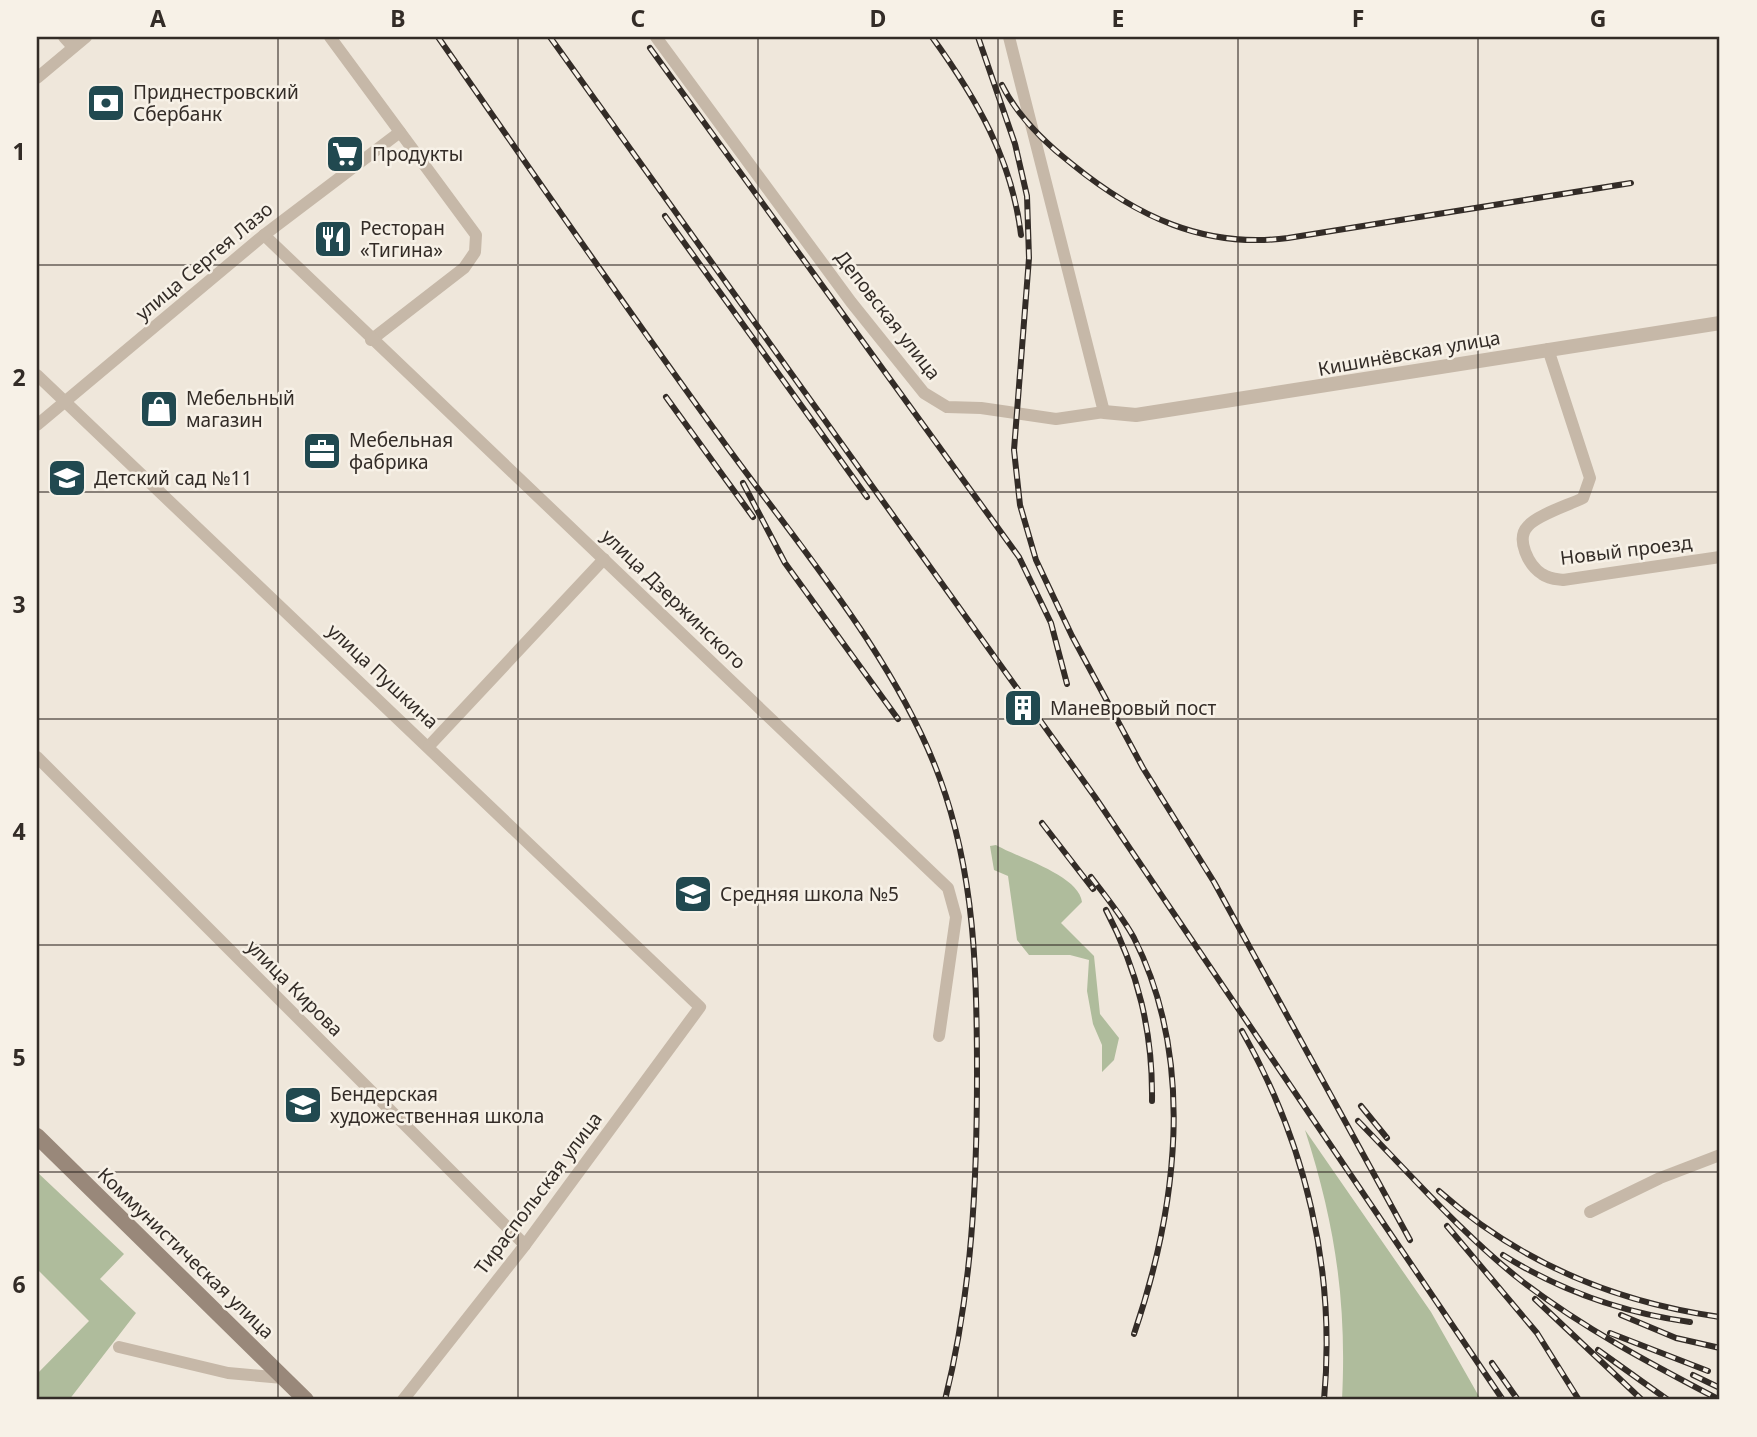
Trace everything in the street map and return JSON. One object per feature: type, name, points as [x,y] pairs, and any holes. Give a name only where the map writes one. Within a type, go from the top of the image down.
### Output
[{"type":"main road","name":"Коммунистическая улица","points":[[37,1136],[306,1400]]},
{"type":"street","points":[[64,37],[73,47]]},
{"type":"street","points":[[37,78],[86,37]]},
{"type":"street","points":[[330,37],[472,227],[477,243],[472,260],[464,268],[371,340]]},
{"type":"street","name":"Деповская улица","points":[[656,37],[851,302],[924,393],[947,407],[1056,419],[1104,412]]},
{"type":"street","points":[[1009,37],[1104,412]]},
{"type":"street","name":"улица Сергея Лазо","points":[[37,425],[264,235],[400,132]]},
{"type":"street","name":"улица Дзержинского","points":[[264,235],[948,888],[956,917],[939,1036]]},
{"type":"street","name":"Кишинёвская улица","points":[[1104,412],[1136,415],[1720,323]]},
{"type":"street","name":"Новый проезд","points":[[1548,349],[1590,478],[1583,498],[1528,526],[1522,535],[1532,565],[1551,579],[1563,580],[1720,557]]},
{"type":"street","name":"улица Пушкина","points":[[37,375],[700,1007]]},
{"type":"street","points":[[429,746],[604,559]]},
{"type":"street","name":"улица Кирова","points":[[37,757],[525,1245]]},
{"type":"street","name":"Тираспольская улица","points":[[403,1400],[525,1245],[700,1007]]},
{"type":"street","points":[[1590,1212],[1660,1178],[1720,1155]]},
{"type":"street","points":[[119,1347],[228,1373],[283,1378]]},
{"type":"green space","points":[[996,845],[1059,875],[1078,892],[1082,902],[1061,923],[1094,956],[1100,1014],[1119,1038],[1114,1060],[1102,1072],[1102,1045],[1093,1024],[1087,991],[1089,960],[1070,955],[1029,955],[1017,940],[1008,876],[994,870],[990,846]]},
{"type":"green space","points":[[1305,1130],[1431,1312],[1481,1400],[1342,1400],[1343,1330],[1337,1263],[1324,1198]]},
{"type":"green space","points":[[37,1172],[124,1254],[100,1279],[136,1313],[69,1400],[37,1400],[37,1374],[89,1321],[37,1269]]},
{"type":"railway","points":[[438,37],[652,343],[844,605],[899,691],[940,779],[961,851],[967,888],[975,961],[977,1035],[976,1156],[971,1238],[961,1319],[945,1400]]},
{"type":"railway","points":[[550,37],[1095,797],[1503,1400]]},
{"type":"railway","points":[[932,37],[990,130],[1009,181],[1021,235]]},
{"type":"railway","points":[[978,37],[1015,144],[1027,196],[1029,258],[1014,450],[1020,505],[1036,560],[1072,636],[1143,768],[1214,882],[1410,1240]]},
{"type":"railway","points":[[650,48],[1019,557],[1051,623],[1067,684]]},
{"type":"railway","points":[[1002,85],[1032,128],[1096,183],[1172,225],[1228,238],[1288,238],[1631,183]]},
{"type":"railway","points":[[665,216],[867,497]]},
{"type":"railway","points":[[666,397],[753,517]]},
{"type":"railway","points":[[743,483],[785,563],[898,719]]},
{"type":"railway","points":[[1042,823],[1093,889]]},
{"type":"railway","points":[[1091,877],[1134,938],[1154,985],[1166,1034],[1173,1084],[1169,1186],[1161,1236],[1134,1334]]},
{"type":"railway","points":[[1106,910],[1127,956],[1141,1002],[1150,1051],[1152,1101]]},
{"type":"railway","points":[[1242,1031],[1284,1118],[1312,1209],[1325,1303],[1327,1351],[1324,1400]]},
{"type":"railway","points":[[1361,1106],[1387,1138]]},
{"type":"railway","points":[[1358,1121],[1459,1225],[1523,1282],[1594,1330],[1720,1400]]},
{"type":"railway","points":[[1439,1191],[1502,1239],[1570,1275],[1643,1301],[1720,1317]]},
{"type":"railway","points":[[1447,1226],[1537,1333],[1579,1400]]},
{"type":"railway","points":[[1503,1255],[1547,1279],[1593,1298],[1641,1313],[1690,1322]]},
{"type":"railway","points":[[1535,1299],[1642,1400]]},
{"type":"railway","points":[[1621,1315],[1676,1338],[1720,1348]]},
{"type":"railway","points":[[1610,1333],[1708,1371]]},
{"type":"railway","points":[[1598,1350],[1668,1400]]},
{"type":"railway","points":[[1492,1363],[1518,1400]]},
{"type":"railway","points":[[1693,1375],[1720,1388]]},
{"type":"place","name":"Приднестровский Сбербанк","points":[[106,103]]},
{"type":"place","name":"Продукты","points":[[345,154]]},
{"type":"place","name":"Ресторан «Тигина»","points":[[333,239]]},
{"type":"place","name":"Мебельный магазин","points":[[159,409]]},
{"type":"place","name":"Мебельная фабрика","points":[[322,451]]},
{"type":"place","name":"Детский сад №11","points":[[67,478]]},
{"type":"place","name":"Маневровый пост","points":[[1023,708]]},
{"type":"place","name":"Средняя школа №5","points":[[693,894]]},
{"type":"place","name":"Бендерская художественная школа","points":[[303,1105]]}]
